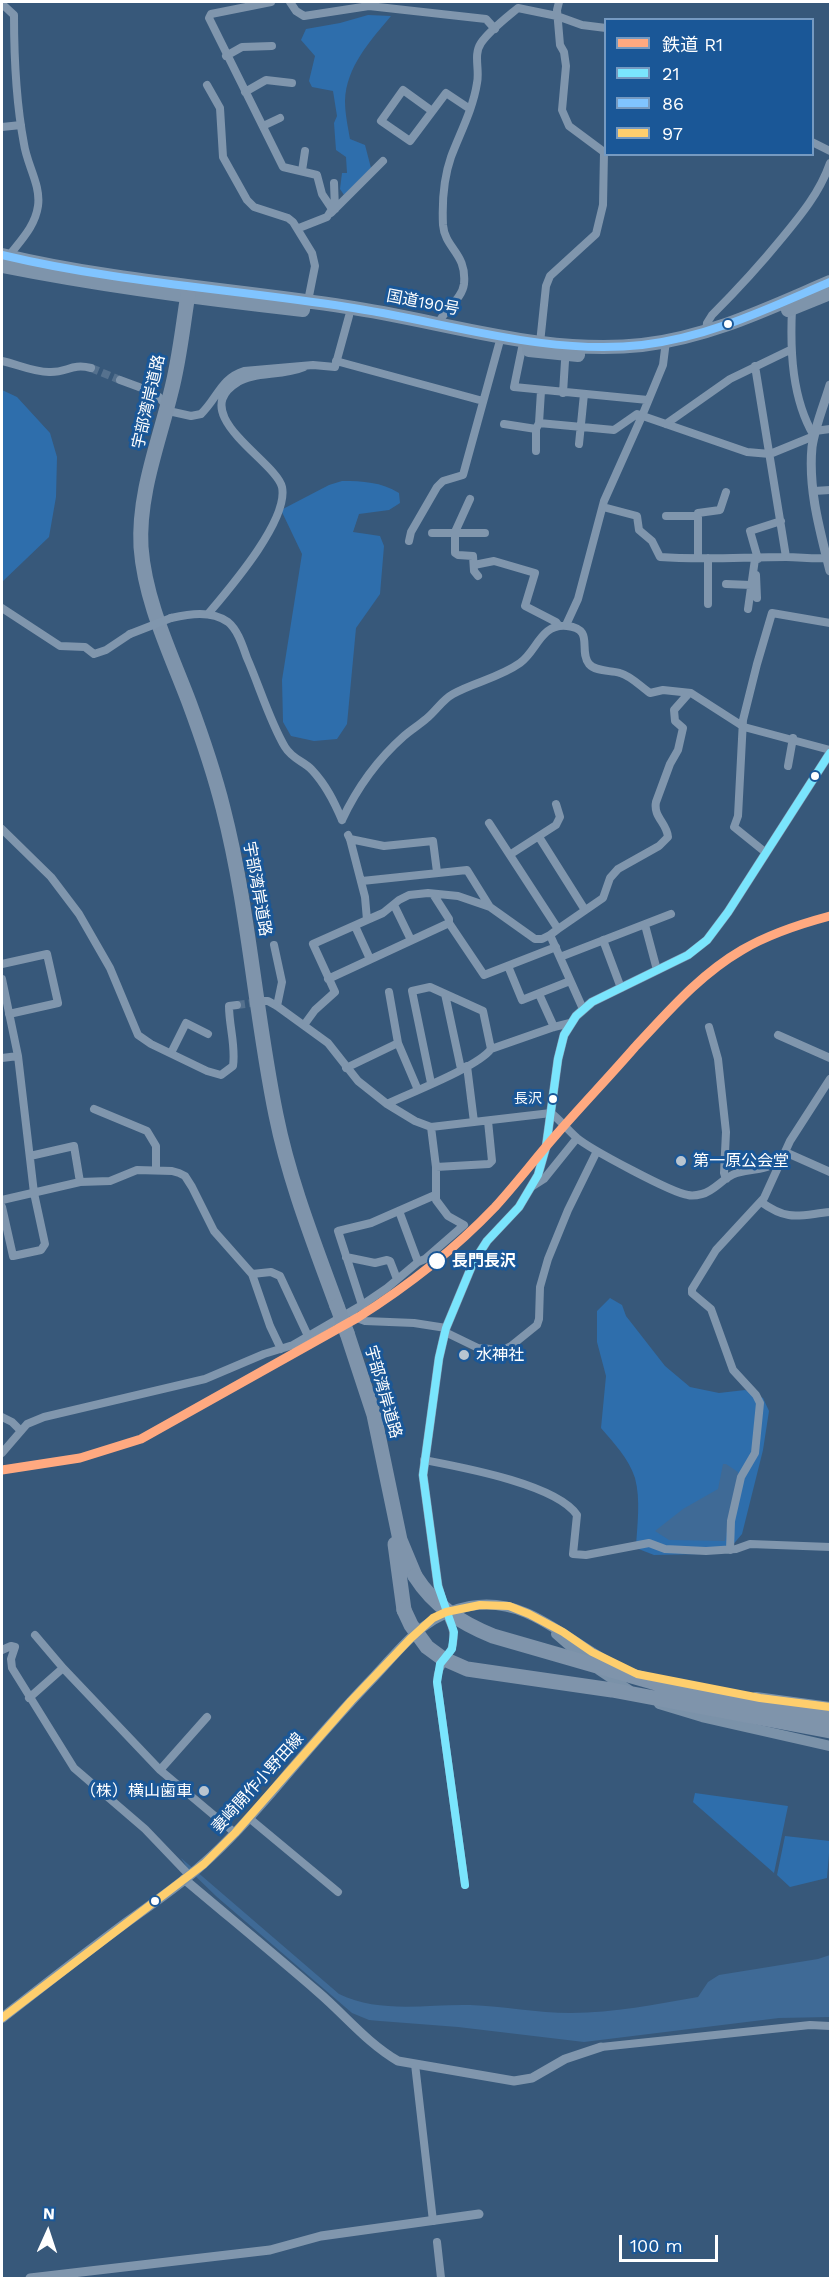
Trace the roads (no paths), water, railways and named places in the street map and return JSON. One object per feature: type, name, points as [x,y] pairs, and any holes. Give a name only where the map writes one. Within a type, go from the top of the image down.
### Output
[{"type":"highway","name":"国道190号","points":[[4,259],[62,278],[437,326],[500,344],[550,353],[600,356],[718,338],[831,292]]},
{"type":"highway","name":"国道190号","points":[[188,293],[308,301],[540,343],[611,347],[666,346],[742,320],[831,282]]},
{"type":"highway","name":"宇部湾岸道路","points":[[188,293],[174,381],[143,504],[142,559],[154,609],[198,726],[222,806],[241,891],[265,1057],[282,1143],[299,1200],[344,1309],[347,1333],[374,1415],[402,1547],[415,1576],[429,1594],[448,1612],[468,1625],[492,1636],[663,1685],[831,1716]]},
{"type":"highway","name":"宇部湾岸道路","points":[[390,1496],[404,1610],[411,1625],[427,1647],[448,1662],[468,1669],[612,1689],[831,1731]]},
{"type":"highway","points":[[787,1724],[831,1737]]},
{"type":"main road","name":"妻崎開作小野田線","points":[[2,2018],[204,1864],[249,1818],[351,1701],[410,1639],[433,1618],[446,1612],[480,1605],[501,1605],[540,1619],[592,1652],[637,1674],[760,1698],[831,1707]]},
{"type":"main road","name":"妻崎開作小野田線","points":[[540,1619],[581,1656],[631,1692],[666,1707],[831,1746]]},
{"type":"street","points":[[271,2],[211,14],[210,23],[283,167],[317,175],[322,194],[333,211]]},
{"type":"street","points":[[290,2],[296,11],[304,16],[369,6],[395,5],[486,19],[495,29]]},
{"type":"street","points":[[559,2],[557,16],[560,45],[564,52],[566,66],[562,110],[569,126],[604,149]]},
{"type":"street","points":[[2,4],[14,15],[21,125],[26,154],[38,189],[38,207],[31,228],[4,259]]},
{"type":"street","points":[[437,326],[444,312],[461,293],[464,286],[462,261],[444,232],[443,215],[447,171],[478,83],[477,54],[481,43],[518,8],[557,16],[582,25],[604,28]]},
{"type":"street","points":[[226,56],[242,47],[272,46]]},
{"type":"street","points":[[245,92],[266,80],[292,83]]},
{"type":"street","points":[[207,85],[220,108],[223,157],[247,200],[259,209],[288,218],[299,228],[315,259],[308,301]]},
{"type":"street","points":[[432,111],[403,90],[381,121],[410,141],[446,93],[470,109]]},
{"type":"street","points":[[262,126],[280,118]]},
{"type":"street","points":[[2,127],[21,125]]},
{"type":"street","points":[[814,143],[831,152]]},
{"type":"street","points":[[302,171],[304,151]]},
{"type":"street","points":[[540,343],[545,295],[550,276],[596,234],[603,205],[605,156]]},
{"type":"street","points":[[299,228],[320,221],[333,211],[384,161]]},
{"type":"street","points":[[706,332],[707,323],[712,315],[765,260],[804,211],[831,163]]},
{"type":"street","points":[[333,211],[334,183]]},
{"type":"street","points":[[792,309],[790,350],[806,422],[815,434]]},
{"type":"street","points":[[208,614],[254,555],[282,502],[281,483],[276,475],[250,452],[228,425],[222,409],[223,399],[228,390],[237,382],[247,378],[290,373],[313,365],[335,367],[349,316]]},
{"type":"street","points":[[409,541],[411,532],[437,487],[442,481],[463,475],[500,344]]},
{"type":"street","points":[[2,608],[60,646],[85,647],[94,654],[106,650],[130,634],[171,618],[208,614],[226,621],[241,642],[284,746],[323,782],[342,820],[349,805],[376,765],[406,734],[428,718],[452,694],[513,668],[532,653],[542,635],[562,626],[578,599],[603,507],[663,365],[666,346]]},
{"type":"street","points":[[522,348],[514,387],[648,400]]},
{"type":"street","points":[[666,424],[730,379],[790,350]]},
{"type":"street","points":[[2,361],[45,372],[55,372],[80,365],[92,368]]},
{"type":"street","points":[[336,361],[483,401]]},
{"type":"street","points":[[563,393],[565,361]]},
{"type":"street","points":[[173,412],[191,416],[201,414],[222,385],[236,374],[287,366],[304,367]]},
{"type":"street","points":[[754,366],[786,557]]},
{"type":"street","points":[[120,380],[139,387]]},
{"type":"street","points":[[831,385],[815,434],[812,460],[817,521],[831,571]]},
{"type":"street","points":[[536,451],[541,391]]},
{"type":"street","points":[[579,444],[584,394]]},
{"type":"street","points":[[154,395],[163,402]]},
{"type":"street","points":[[504,424],[614,430],[637,414],[747,452],[770,454],[831,429]]},
{"type":"street","points":[[814,491],[831,490]]},
{"type":"street","points":[[698,558],[698,513],[720,510],[726,492]]},
{"type":"street","points":[[470,499],[455,532],[455,553],[473,556],[474,571],[478,576]]},
{"type":"street","points":[[603,507],[637,516],[639,531],[652,541],[660,557],[756,561],[786,557],[806,560],[827,558]]},
{"type":"street","points":[[666,516],[698,516]]},
{"type":"street","points":[[757,598],[756,561],[750,531],[781,521]]},
{"type":"street","points":[[432,533],[485,533]]},
{"type":"street","points":[[708,558],[708,604]]},
{"type":"street","points":[[465,1885],[437,1682],[440,1664],[452,1649],[454,1632],[438,1586],[424,1487],[424,1460],[435,1375],[446,1330],[466,1276],[480,1251],[519,1207],[533,1186],[543,1162],[548,1130],[554,1115],[560,1046],[570,1023],[592,1002],[688,955],[707,940],[728,912],[831,751],[793,738],[744,727],[689,693],[663,690],[650,693],[628,676],[592,667],[587,662],[584,636],[581,631],[562,626],[525,606],[535,573],[494,561],[474,565]]},
{"type":"street","points":[[748,609],[756,561]]},
{"type":"street","points":[[726,584],[751,585]]},
{"type":"street","points":[[765,852],[734,827],[738,816],[740,749],[745,710],[772,613],[831,623]]},
{"type":"street","points":[[304,1025],[315,1010],[335,992],[313,944],[383,913],[399,900],[409,896],[433,894],[458,896],[490,907],[535,939],[542,939],[603,898],[610,878],[618,869],[659,846],[668,837],[654,809],[681,739],[683,728],[675,721],[674,710],[689,693]]},
{"type":"street","points":[[788,766],[793,738]]},
{"type":"street","points":[[511,854],[555,825],[560,817],[556,804]]},
{"type":"street","points":[[489,823],[558,930]]},
{"type":"street","points":[[2,829],[51,877],[79,914],[110,968],[138,1035],[207,1071],[221,1075],[233,1066],[229,1006],[237,1005]]},
{"type":"street","points":[[367,920],[362,881],[349,837],[384,846],[433,841],[437,872]]},
{"type":"street","points":[[539,837],[585,910]]},
{"type":"street","points":[[362,881],[467,870],[490,907]]},
{"type":"street","points":[[433,894],[449,919],[449,923],[484,975],[556,947]]},
{"type":"street","points":[[394,904],[411,940]]},
{"type":"street","points":[[560,957],[670,914]]},
{"type":"street","points":[[328,979],[449,923]]},
{"type":"street","points":[[645,925],[657,970]]},
{"type":"street","points":[[355,926],[370,959]]},
{"type":"street","points":[[550,935],[583,1009]]},
{"type":"street","points":[[603,940],[621,988]]},
{"type":"street","points":[[274,945],[282,982],[277,1006]]},
{"type":"street","points":[[2,964],[47,954],[58,1003],[9,1014]]},
{"type":"street","points":[[508,966],[522,1000],[570,981]]},
{"type":"street","points":[[2,979],[18,1056],[34,1192],[45,1244],[41,1250],[13,1256],[2,1207]]},
{"type":"street","points":[[431,1083],[412,991],[430,987],[483,1011],[492,1049]]},
{"type":"street","points":[[388,992],[398,1043],[418,1090]]},
{"type":"street","points":[[445,994],[464,1068],[474,1122]]},
{"type":"street","points":[[539,994],[554,1027]]},
{"type":"street","points":[[260,1001],[268,1001],[277,1006],[328,1043],[358,1081],[387,1104],[415,1121],[431,1127],[554,1115],[577,1138],[597,1151],[674,1191],[688,1195],[700,1195],[710,1191],[738,1173],[770,1167],[785,1152]]},
{"type":"street","points":[[171,1053],[186,1023],[208,1034]]},
{"type":"street","points":[[387,1104],[464,1068],[487,1055],[492,1049],[570,1023]]},
{"type":"street","points":[[710,1027],[717,1059],[726,1132],[724,1173],[726,1179]]},
{"type":"street","points":[[778,1035],[831,1058]]},
{"type":"street","points":[[346,1068],[398,1043]]},
{"type":"street","points":[[2,1058],[18,1056]]},
{"type":"street","points":[[730,1550],[731,1521],[741,1477],[755,1453],[760,1403],[756,1395],[733,1370],[711,1309],[692,1293],[692,1289],[716,1250],[761,1202],[804,1118],[831,1079]]},
{"type":"street","points":[[94,1109],[147,1131],[156,1146],[156,1170]]},
{"type":"street","points":[[436,1167],[489,1164],[492,1161],[488,1121]]},
{"type":"street","points":[[2,1454],[27,1424],[44,1417],[205,1379],[264,1353],[281,1349],[308,1336],[344,1309],[362,1305],[418,1262],[425,1260],[464,1225],[440,1208],[435,1195],[436,1167],[431,1127]]},
{"type":"street","points":[[533,1186],[544,1179],[577,1138]]},
{"type":"street","points":[[30,1156],[74,1146],[80,1182]]},
{"type":"street","points":[[344,1309],[365,1322],[414,1323],[446,1330],[478,1348],[503,1350],[511,1346],[537,1325],[540,1287],[548,1259],[597,1151]]},
{"type":"street","points":[[785,1152],[831,1172]]},
{"type":"street","points":[[2,1200],[80,1182],[110,1181],[137,1170],[172,1171],[185,1176],[214,1231],[252,1274],[270,1326],[281,1349]]},
{"type":"street","points":[[362,1305],[338,1231],[371,1223],[435,1195]]},
{"type":"street","points":[[761,1202],[782,1215],[804,1216],[831,1212]]},
{"type":"street","points":[[399,1211],[418,1262]]},
{"type":"street","points":[[346,1257],[375,1263],[390,1261],[397,1279]]},
{"type":"street","points":[[252,1274],[271,1272],[280,1276],[308,1336]]},
{"type":"street","points":[[2,1417],[12,1422],[21,1431]]},
{"type":"street","points":[[424,1460],[506,1480],[557,1498],[577,1515],[573,1554],[586,1555],[650,1543],[665,1549],[730,1550],[750,1544],[831,1546]]},
{"type":"street","points":[[36,1635],[63,1668],[160,1770],[235,1833]]},
{"type":"street","points":[[2,1650],[11,1646],[15,1647],[11,1665],[29,1698],[74,1768],[145,1829],[187,1877],[320,1993],[374,2044],[398,2061],[514,2081],[532,2078],[574,2055],[601,2047],[810,2025],[831,2026]]},
{"type":"street","points":[[29,1698],[63,1668]]},
{"type":"street","points":[[160,1770],[207,1717]]},
{"type":"street","points":[[249,1818],[338,1892]]},
{"type":"street","points":[[415,2064],[433,2221]]},
{"type":"street","points":[[30,2278],[270,2250],[321,2236],[479,2214]]},
{"type":"street","points":[[437,2242],[441,2278]]},
{"type":"tunnel","points":[[91,368],[120,380]]},
{"type":"tunnel","points":[[139,387],[154,395]]},
{"type":"tunnel","points":[[237,1005],[259,1002]]},
{"type":"rail line","name":"R1","points":[[2,1470],[80,1458],[141,1439],[376,1306],[429,1267],[479,1223],[635,1047],[698,982],[726,960],[752,944],[807,922],[830,916]]},
{"type":"place","name":"長沢","points":[[553,1099]]},
{"type":"place","name":"第一原公会堂","points":[[681,1161]]},
{"type":"place","name":"長門長沢","points":[[437,1261]]},
{"type":"place","name":"水神社","points":[[464,1355]]},
{"type":"place","name":"（株）横山歯車","points":[[204,1791]]}]
